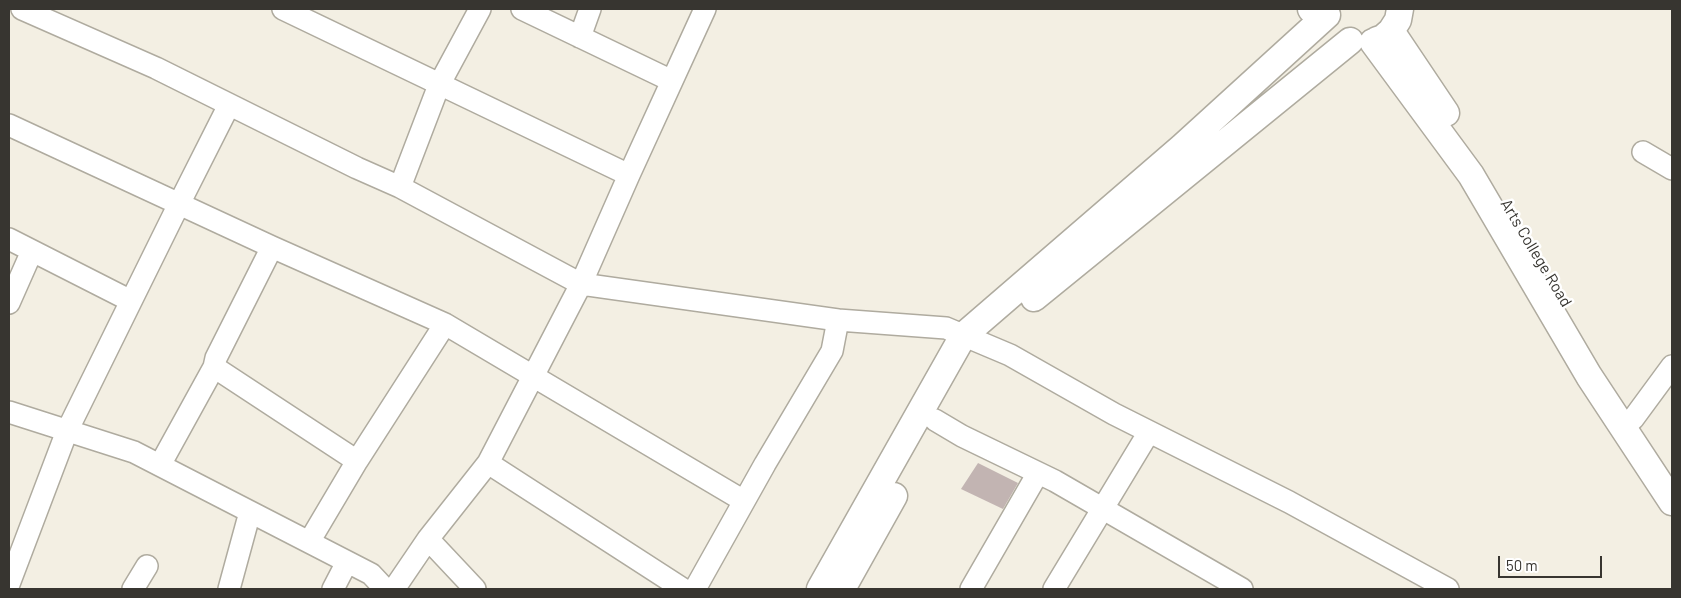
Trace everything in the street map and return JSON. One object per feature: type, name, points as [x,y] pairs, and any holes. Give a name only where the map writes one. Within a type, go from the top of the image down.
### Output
[{"type":"main road","points":[[820,589],[971,339],[1182,147],[1321,11],[1335,31],[1379,31]]},
{"type":"main road","points":[[842,589],[935,420],[971,339],[1379,31]]},
{"type":"main road","points":[[1379,31],[1471,175],[1589,376],[1672,502]]},
{"type":"main road","name":"Arts College Road","points":[[1379,31],[1529,236],[1633,419],[1672,481]]},
{"type":"street","points":[[283,9],[629,175]]},
{"type":"street","points":[[400,187],[441,84],[480,9]]},
{"type":"street","points":[[522,9],[672,81]]},
{"type":"street","points":[[580,37],[590,9]]},
{"type":"street","points":[[394,589],[428,539],[488,463],[581,284],[705,9]]},
{"type":"street","points":[[32,11],[156,68],[400,187],[581,284],[838,320],[946,328],[1010,355],[1114,414],[1289,502],[1448,589]]},
{"type":"street","points":[[9,584],[67,431],[230,105]]},
{"type":"street","points":[[9,125],[272,247],[445,324],[744,502]]},
{"type":"street","points":[[1643,152],[1672,169]]},
{"type":"street","points":[[9,239],[131,301]]},
{"type":"street","points":[[160,465],[214,367],[216,358],[272,247]]},
{"type":"street","points":[[9,303],[32,251]]},
{"type":"street","points":[[695,589],[832,351],[838,320]]},
{"type":"street","points":[[309,542],[357,462],[445,324]]},
{"type":"street","points":[[1633,419],[1672,366]]},
{"type":"street","points":[[214,367],[357,462]]},
{"type":"street","points":[[9,412],[134,452],[371,574],[385,589]]},
{"type":"street","points":[[935,420],[962,436],[1038,473],[1104,509],[1242,589]]},
{"type":"street","points":[[1054,589],[1149,432]]},
{"type":"street","points":[[488,463],[684,589]]},
{"type":"street","points":[[971,589],[1038,473]]},
{"type":"street","points":[[229,589],[250,512]]},
{"type":"street","points":[[428,539],[474,589]]},
{"type":"street","points":[[333,589],[347,562]]},
{"type":"street","points":[[133,589],[147,566]]},
{"type":"building","points":[[978,463],[1018,483],[1003,509],[961,489]]}]
